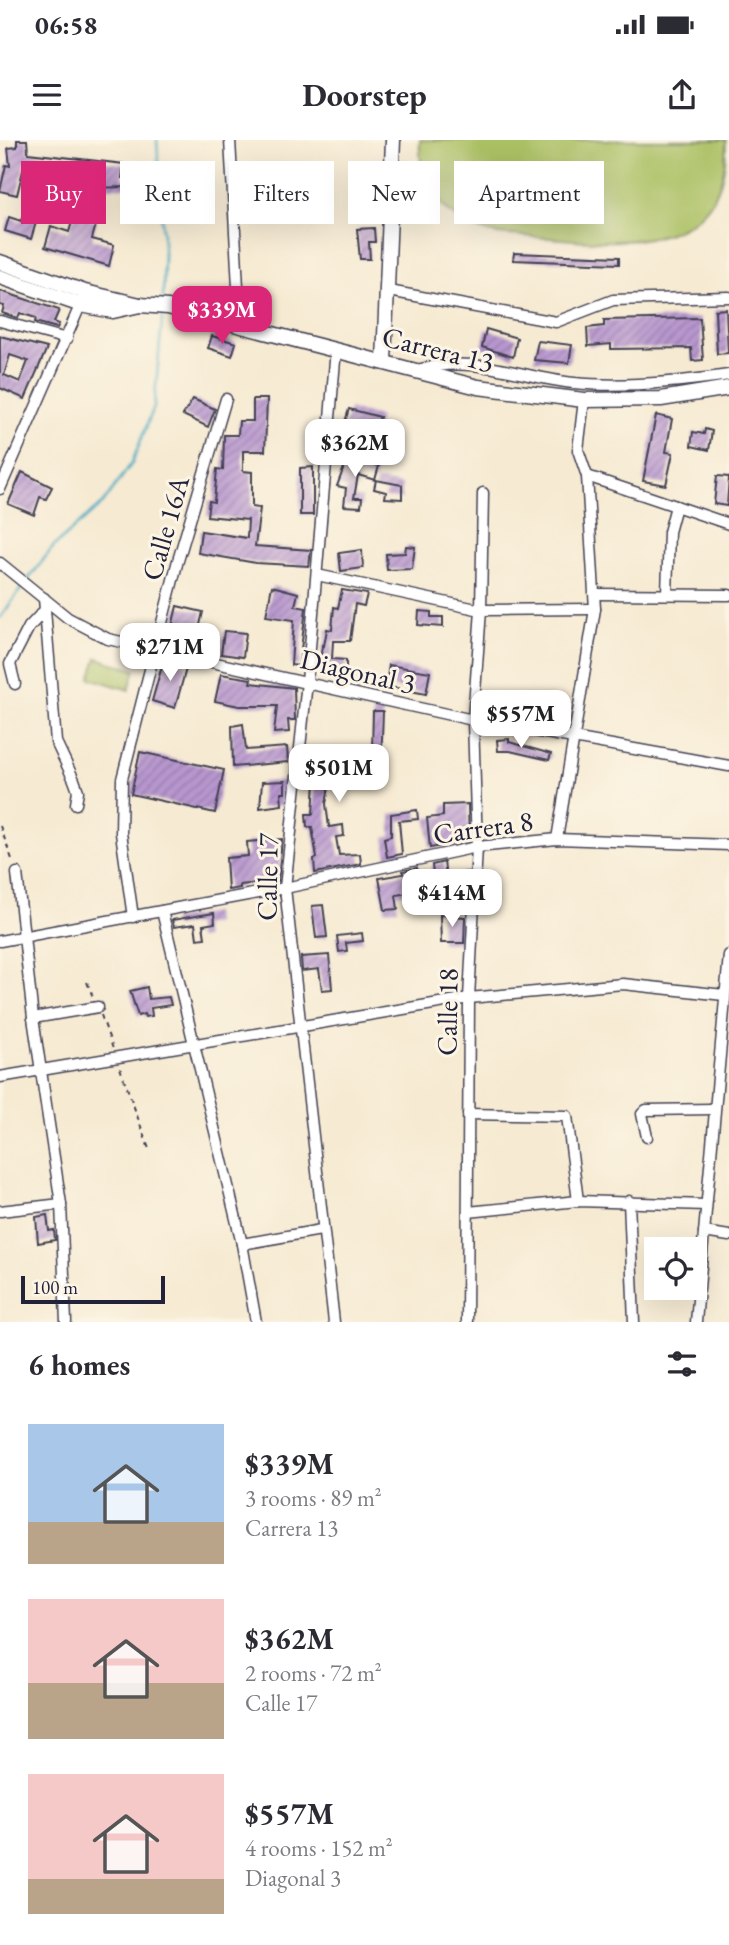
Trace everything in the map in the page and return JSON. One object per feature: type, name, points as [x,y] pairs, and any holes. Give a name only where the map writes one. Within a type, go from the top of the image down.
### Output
[{"type":"street","points":[[230,140],[240,324]]},
{"type":"street","points":[[384,361],[389,291],[393,140]]},
{"type":"street","name":"Carrera 13","points":[[0,262],[33,281],[113,312],[146,305],[168,307],[478,387],[584,400],[661,399],[729,388]]},
{"type":"street","name":"Carrera 13","points":[[0,277],[33,281]]},
{"type":"street","points":[[389,291],[556,323],[613,300],[729,297]]},
{"type":"street","points":[[0,489],[83,299]]},
{"type":"street","points":[[0,321],[67,339]]},
{"type":"street","name":"Calle 17","points":[[334,1322],[321,1230],[285,888],[307,682],[336,349]]},
{"type":"street","points":[[417,370],[446,362],[467,362],[572,383],[606,385],[729,375]]},
{"type":"street","name":"Calle 16A","points":[[133,917],[120,802],[122,779],[226,399]]},
{"type":"street","points":[[558,839],[595,609],[587,476],[578,450],[584,400]]},
{"type":"street","points":[[587,476],[729,524]]},
{"type":"street","name":"Calle 18","points":[[467,1322],[469,998],[477,847],[473,720],[481,610],[484,493]]},
{"type":"street","points":[[667,594],[669,532],[676,506]]},
{"type":"street","name":"Diagonal 3","points":[[0,563],[83,628],[108,639],[473,720],[729,766]]},
{"type":"street","points":[[317,575],[481,610],[595,609]]},
{"type":"street","points":[[595,593],[729,595]]},
{"type":"street","points":[[42,596],[57,742],[78,792],[76,804]]},
{"type":"street","points":[[15,684],[10,664],[29,628],[43,612]]},
{"type":"street","name":"Carrera 8","points":[[0,941],[285,888],[477,847],[558,839],[729,845]]},
{"type":"street","points":[[18,873],[33,1018],[61,1204],[66,1322]]},
{"type":"street","points":[[162,911],[242,1244],[256,1322]]},
{"type":"street","points":[[696,1322],[714,1109],[725,1033],[724,995],[729,957]]},
{"type":"street","points":[[0,1077],[469,998],[603,984],[724,995]]},
{"type":"street","points":[[33,1018],[98,1007]]},
{"type":"street","points":[[648,1137],[642,1114],[646,1110],[714,1109]]},
{"type":"street","points":[[468,1114],[567,1116],[578,1201]]},
{"type":"street","points":[[468,1212],[578,1201],[706,1205]]},
{"type":"street","points":[[629,1201],[634,1322]]},
{"type":"street","points":[[0,1211],[61,1204]]},
{"type":"street","points":[[242,1244],[321,1230]]},
{"type":"street","points":[[704,1231],[729,1236]]},
{"type":"path","points":[[0,826],[18,873]]},
{"type":"path","points":[[87,982],[149,1149]]},
{"type":"green space","points":[[420,140],[726,140],[721,182],[704,211],[679,229],[648,238],[612,241],[507,235],[488,232],[468,224],[604,224],[604,161],[454,161],[454,215],[440,202],[440,161],[420,159]]},
{"type":"green space","points":[[97,658],[135,670],[129,690],[90,678]]},
{"type":"building","points":[[17,140],[27,140],[28,153],[98,161],[21,161],[17,195],[0,191],[6,165],[10,166],[8,148],[17,147]]},
{"type":"building","points":[[106,162],[120,164],[120,187],[106,188]]},
{"type":"building","points":[[9,217],[21,221],[21,224],[36,224],[31,239],[5,231]]},
{"type":"building","points":[[71,224],[96,224],[92,239],[114,245],[109,266],[45,247],[51,226],[69,232]]},
{"type":"building","points":[[374,228],[375,242],[369,242],[370,259],[360,259],[357,229]]},
{"type":"building","points":[[514,253],[619,257],[619,264],[513,260]]},
{"type":"building","points":[[0,291],[59,310],[54,322],[59,324],[57,328],[35,322],[36,318],[20,313],[18,318],[2,313],[4,306],[0,305]]},
{"type":"building","points":[[726,309],[728,353],[717,354],[715,310]]},
{"type":"building","points":[[700,318],[703,360],[692,361],[691,348],[611,349],[611,344],[588,346],[587,328],[604,326],[604,320]]},
{"type":"building","points":[[486,329],[517,338],[513,357],[482,347]]},
{"type":"building","points":[[0,336],[47,348],[25,399],[0,388]],"holes":[[[10,355],[28,361],[20,382],[4,375]]]},
{"type":"building","points":[[212,336],[236,343],[232,356],[208,348]]},
{"type":"building","points":[[538,341],[572,345],[569,363],[534,360]]},
{"type":"building","points":[[193,399],[215,409],[208,427],[183,415]]},
{"type":"building","points":[[253,399],[267,399],[265,451],[243,451],[243,471],[252,472],[252,507],[260,508],[255,546],[311,550],[309,566],[256,563],[198,553],[201,531],[247,538],[248,520],[207,516],[209,501],[214,502],[217,469],[223,470],[224,435],[238,435],[239,421],[253,421]]},
{"type":"building","points":[[349,409],[380,417],[375,434],[344,425]]},
{"type":"building","points":[[656,415],[672,419],[666,452],[673,453],[666,485],[643,481]]},
{"type":"building","points":[[705,429],[712,431],[709,450],[691,446],[693,432],[704,434]]},
{"type":"building","points":[[348,457],[379,466],[375,480],[358,475],[354,498],[362,498],[361,507],[344,506],[346,488],[337,486]]},
{"type":"building","points":[[313,467],[313,515],[300,515],[300,468]]},
{"type":"building","points":[[22,472],[52,487],[46,499],[40,497],[34,515],[8,504]]},
{"type":"building","points":[[717,476],[729,477],[727,506],[714,504]]},
{"type":"building","points":[[376,480],[402,485],[402,499],[385,498],[386,492],[374,489]]},
{"type":"building","points":[[406,546],[415,547],[412,569],[387,570],[386,554],[405,553]]},
{"type":"building","points":[[362,550],[363,568],[341,571],[339,553]]},
{"type":"building","points":[[272,586],[298,593],[295,606],[306,608],[299,666],[291,665],[294,620],[266,616]]},
{"type":"building","points":[[342,590],[367,594],[364,606],[355,604],[350,641],[333,641],[332,659],[346,660],[346,676],[319,673],[322,645],[324,646],[327,629],[332,630],[334,607],[338,608]]},
{"type":"building","points":[[177,606],[203,612],[194,650],[168,644]]},
{"type":"building","points":[[419,611],[431,612],[431,617],[443,617],[443,627],[418,625]]},
{"type":"building","points":[[224,631],[246,633],[243,657],[221,654]]},
{"type":"building","points":[[164,659],[187,665],[175,708],[152,701]]},
{"type":"building","points":[[389,665],[430,672],[426,694],[386,686]]},
{"type":"building","points":[[221,674],[251,679],[250,683],[294,688],[295,720],[288,720],[289,732],[274,733],[277,706],[239,706],[215,701]]},
{"type":"building","points":[[373,711],[383,711],[381,764],[365,765],[365,783],[330,780],[326,804],[329,827],[343,825],[344,836],[336,837],[339,855],[360,854],[361,864],[315,873],[314,859],[317,858],[312,827],[307,827],[306,814],[313,814],[316,766],[353,768],[353,754],[372,754]]},
{"type":"building","points":[[243,724],[246,750],[287,747],[288,762],[233,767],[232,726]]},
{"type":"building","points":[[509,739],[509,742],[551,754],[549,760],[498,751],[497,740]]},
{"type":"building","points":[[140,752],[224,770],[215,813],[131,794]]},
{"type":"building","points":[[285,781],[285,793],[281,793],[282,805],[260,808],[262,782]]},
{"type":"building","points":[[468,804],[469,841],[430,848],[427,818],[443,816],[443,805]]},
{"type":"building","points":[[417,810],[418,819],[399,821],[402,854],[387,857],[384,838],[391,836],[391,814]]},
{"type":"building","points":[[282,839],[278,881],[240,885],[240,888],[228,890],[226,858],[248,856],[247,842]]},
{"type":"building","points":[[444,862],[446,876],[468,872],[467,881],[434,884],[432,865]]},
{"type":"building","points":[[417,868],[420,891],[396,895],[398,909],[385,910],[379,878],[403,874],[403,871]]},
{"type":"building","points":[[323,905],[327,937],[316,938],[312,906]]},
{"type":"building","points":[[214,913],[215,923],[203,925],[205,938],[197,939],[195,924],[174,927],[172,920]]},
{"type":"building","points":[[440,915],[465,917],[464,943],[441,943]]},
{"type":"building","points":[[362,933],[363,941],[346,943],[347,951],[339,952],[337,936]]},
{"type":"building","points":[[329,955],[332,989],[322,990],[319,969],[302,971],[301,957]]},
{"type":"building","points":[[147,987],[149,999],[169,997],[171,1005],[151,1008],[152,1016],[138,1016],[130,991]]},
{"type":"building","points":[[47,1215],[49,1231],[54,1230],[55,1240],[38,1243],[36,1217]]},
{"type":"waterway","points":[[157,140],[164,253],[163,301]]},
{"type":"waterway","points":[[27,581],[54,546],[103,503],[132,463],[154,407],[163,311]]},
{"type":"waterway","points":[[0,618],[23,586]]}]
